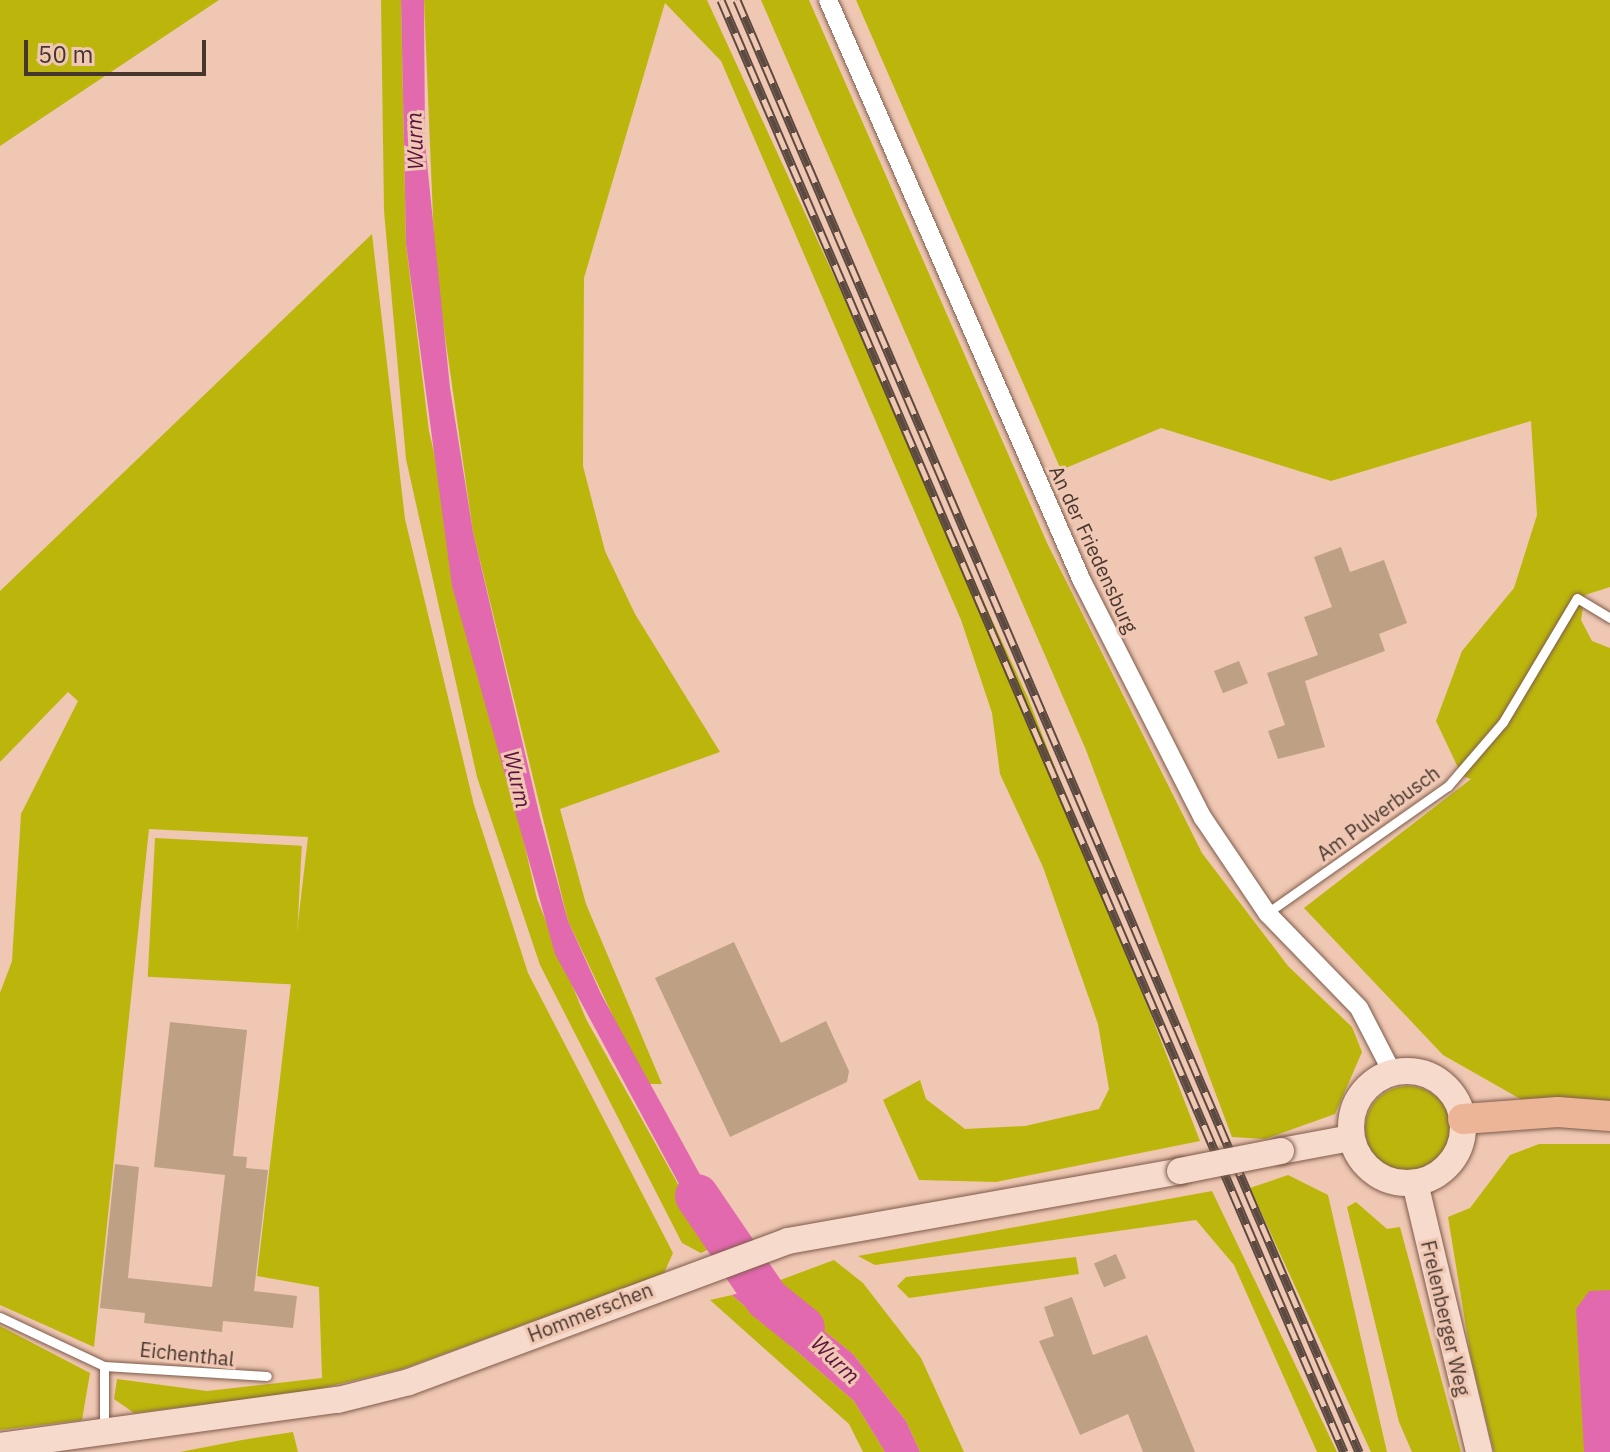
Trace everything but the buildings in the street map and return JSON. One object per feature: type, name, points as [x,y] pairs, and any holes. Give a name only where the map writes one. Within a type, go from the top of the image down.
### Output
[{"type":"main road","points":[[1392,1072],[1435,1078],[1452,1093],[1463,1119],[1450,1164],[1415,1183],[1374,1173],[1351,1138],[1359,1097],[1392,1072]]},
{"type":"main road","points":[[1463,1119],[1558,1112],[1610,1116]]},
{"type":"main road","name":"Hommerschen","points":[[0,1446],[104,1430],[271,1413],[409,1382],[788,1241],[1351,1138]]},
{"type":"main road","name":"Frelenberger Weg","points":[[1415,1183],[1479,1452]]},
{"type":"street","name":"An der Friedensburg","points":[[828,0],[1082,581],[1203,818],[1267,913],[1359,1008],[1392,1072]]},
{"type":"lane","name":"Am Pulverbusch","points":[[1267,913],[1448,786],[1503,722],[1577,598],[1610,618]]},
{"type":"lane","name":"Eichenthal","points":[[0,1317],[104,1366],[267,1376]]},
{"type":"lane","points":[[104,1366],[104,1430]]},
{"type":"shaded area","points":[[0,0],[219,0],[0,146]]},
{"type":"shaded area","points":[[381,0],[401,0],[406,244],[429,431],[537,899],[586,1019],[713,1247],[701,1253],[682,1243],[540,965],[477,777],[406,459],[384,211]]},
{"type":"shaded area","points":[[424,0],[707,0],[1028,698],[1200,1141],[996,1182],[919,1180],[883,1100],[920,1080],[926,1099],[965,1129],[1025,1126],[1099,1109],[1109,1089],[1098,1024],[1043,867],[1000,774],[992,713],[961,620],[721,61],[665,3],[584,278],[583,466],[605,551],[635,614],[720,752],[560,809],[586,904],[662,1084],[645,1084],[568,921],[473,532],[435,266]]},
{"type":"shaded area","points":[[761,0],[809,0],[1048,545],[1202,853],[1288,966],[1352,1027],[1362,1052],[1335,1114],[1265,1139],[1232,1137],[1086,750]]},
{"type":"shaded area","points":[[856,0],[1610,0],[1610,587],[1585,595],[1581,620],[1592,641],[1610,648],[1610,1104],[1524,1101],[1443,1055],[1304,908],[1471,779],[1462,776],[1436,721],[1462,651],[1514,588],[1537,515],[1531,421],[1331,481],[1161,428],[1061,470]]},
{"type":"shaded area","points":[[372,234],[405,519],[474,805],[528,973],[673,1253],[664,1273],[402,1369],[306,1392],[134,1413],[114,1399],[117,1379],[207,1391],[322,1378],[319,1287],[257,1276],[308,837],[149,829],[94,1347],[0,1305],[0,993],[12,961],[21,814],[78,701],[68,692],[0,762],[0,591]]},
{"type":"shaded area","points":[[155,838],[302,846],[295,985],[148,977]]},
{"type":"shaded area","points":[[1408,1086],[1432,1093],[1444,1105],[1451,1129],[1444,1153],[1432,1165],[1408,1172],[1384,1165],[1372,1153],[1365,1129],[1372,1105],[1384,1093]]},
{"type":"shaded area","points":[[1539,1144],[1610,1144],[1610,1452],[1494,1452],[1471,1358],[1448,1217],[1470,1208],[1510,1155]]},
{"type":"shaded area","points":[[1288,1175],[1328,1195],[1387,1452],[1371,1452],[1250,1188]]},
{"type":"shaded area","points":[[1212,1191],[1337,1452],[1317,1452],[1234,1265],[1196,1220],[875,1265],[858,1256]]},
{"type":"shaded area","points":[[1356,1202],[1387,1229],[1400,1227],[1461,1452],[1412,1452],[1399,1422],[1347,1207]]},
{"type":"shaded area","points":[[1076,1257],[1079,1274],[909,1298],[897,1286],[906,1277]]},
{"type":"shaded area","points":[[834,1260],[863,1283],[921,1358],[964,1452],[920,1452],[906,1421],[853,1354],[767,1285]]},
{"type":"shaded area","points":[[732,1295],[854,1401],[885,1452],[863,1452],[849,1424],[710,1300]]},
{"type":"shaded area","points":[[0,1326],[90,1373],[82,1420],[0,1430]]},
{"type":"shaded area","points":[[293,1432],[298,1452],[180,1452],[242,1440]]},
{"type":"water","points":[[401,0],[424,0],[425,143],[450,388],[473,532],[540,817],[568,921],[601,994],[738,1244],[713,1247],[555,954],[452,586],[406,244]]},
{"type":"water","points":[[767,1285],[853,1354],[906,1421],[920,1452],[885,1452],[854,1401],[732,1295]]},
{"type":"water","points":[[1610,1290],[1610,1452],[1584,1452],[1576,1309],[1589,1291]]},
{"type":"waterway","name":"Wurm","points":[[697,1196],[767,1299],[803,1328]]},
{"type":"railway","points":[[721,0],[1344,1452]]},
{"type":"railway","points":[[737,0],[1359,1452]]}]
